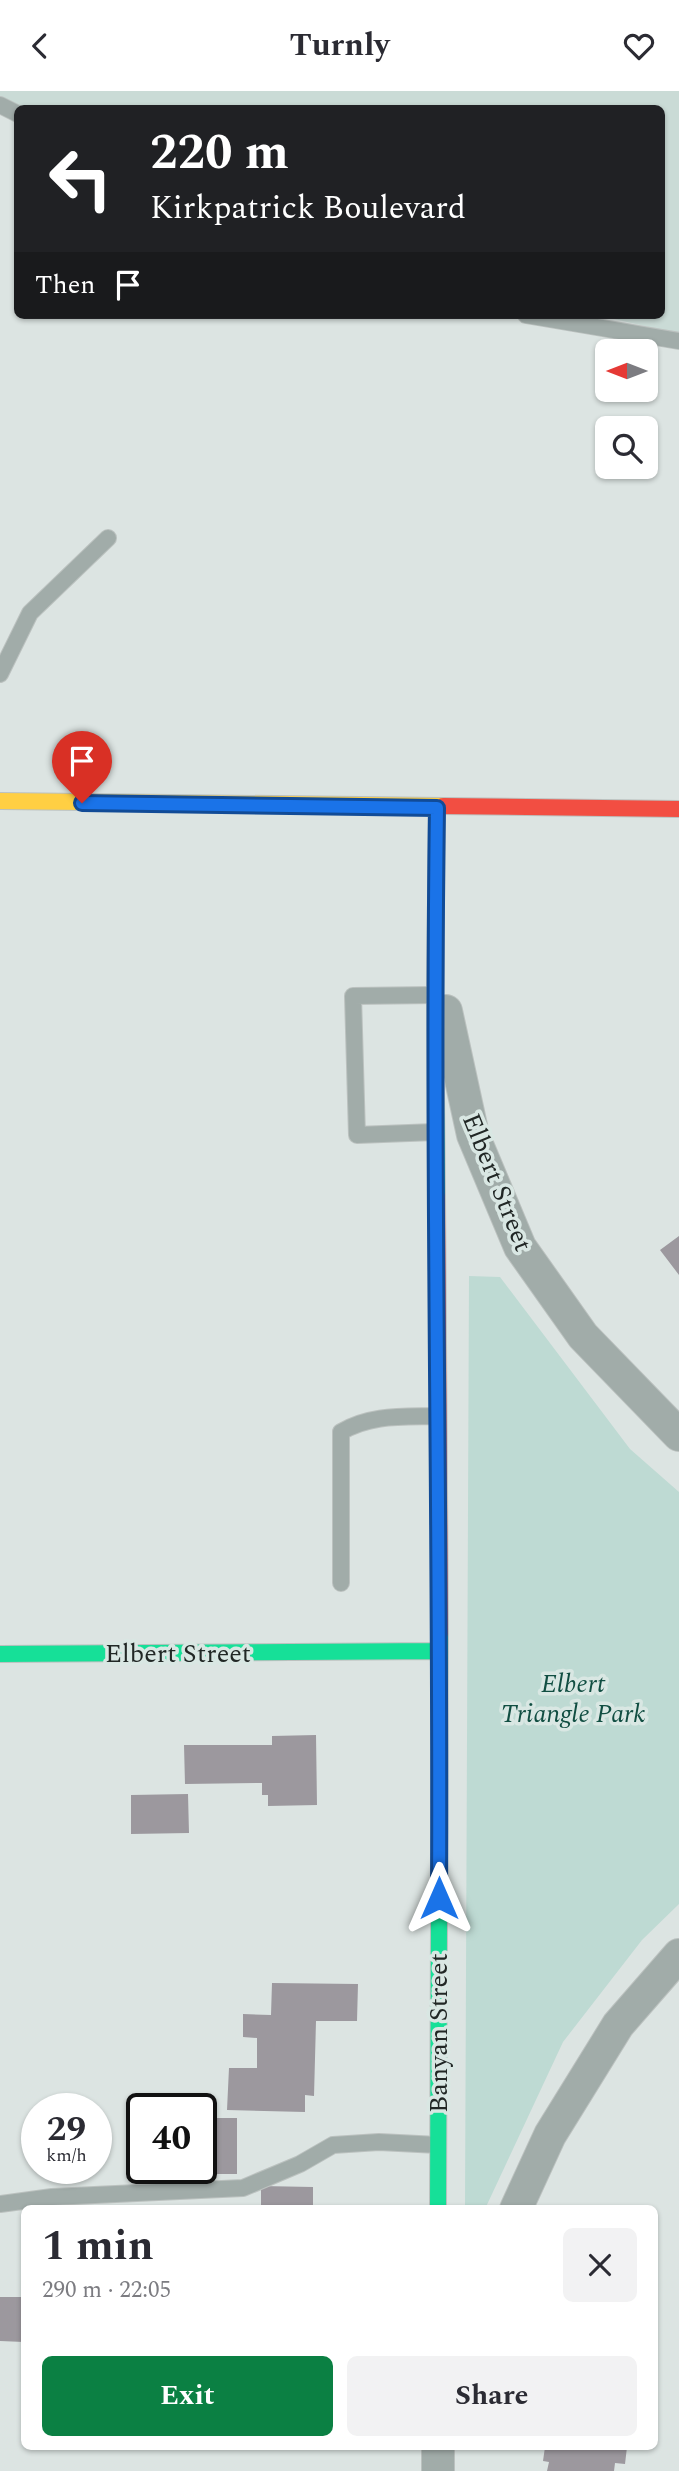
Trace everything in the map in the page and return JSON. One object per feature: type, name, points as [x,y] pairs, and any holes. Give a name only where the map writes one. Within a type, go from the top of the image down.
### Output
[{"type":"street","points":[[0,801],[679,809]]},
{"type":"street","name":"Banyan Street","points":[[437,808],[435,1132],[440,1651],[438,2205]]},
{"type":"street","name":"Elbert Street","points":[[435,960],[473,1135],[520,1247],[583,1336],[679,1435]]},
{"type":"street","name":"Elbert Street","points":[[0,1654],[440,1651]]},
{"type":"street","points":[[518,2205],[550,2135],[618,2025],[679,1955]]},
{"type":"street","points":[[438,2450],[438,2471]]},
{"type":"lane","points":[[550,319],[679,341]]},
{"type":"lane","points":[[0,674],[30,613],[108,538]]},
{"type":"lane","points":[[435,995],[353,996],[357,1135],[435,1132]]},
{"type":"lane","points":[[341,1583],[341,1432],[357,1422],[377,1417],[438,1416]]},
{"type":"lane","points":[[0,2204],[87,2194],[243,2188],[300,2164],[333,2145],[379,2142],[438,2145]]},
{"type":"shaded area","points":[[0,91],[679,91],[679,334],[614,319],[665,319],[665,105],[14,106],[0,99]]},
{"type":"green space","name":"Elbert Triangle Park","points":[[469,1276],[500,1277],[630,1449],[679,1492],[679,1904],[642,1940],[563,2042],[487,2205],[465,2205]]},
{"type":"building","points":[[679,1236],[679,1275],[660,1250]]},
{"type":"building","points":[[316,1735],[317,1805],[268,1806],[268,1795],[262,1795],[262,1783],[185,1784],[184,1745],[272,1745],[272,1736]]},
{"type":"building","points":[[188,1794],[189,1833],[131,1834],[131,1795]]},
{"type":"building","points":[[272,1983],[358,1984],[357,2021],[316,2021],[314,2096],[305,2095],[305,2112],[227,2110],[229,2068],[257,2068],[257,2038],[243,2037],[243,2014],[271,2015]]},
{"type":"building","points":[[217,2118],[237,2118],[237,2174],[217,2174]]},
{"type":"building","points":[[261,2186],[313,2187],[313,2205],[261,2205]]},
{"type":"building","points":[[0,2297],[21,2297],[21,2342],[0,2341]]},
{"type":"building","points":[[545,2450],[627,2450],[625,2464],[615,2463],[614,2471],[547,2471],[549,2462],[543,2461]]},
{"type":"traffic: fast","points":[[437,808],[437,1197]]},
{"type":"traffic: fast","points":[[438,2205],[440,1633]]},
{"type":"traffic: fast","points":[[0,1654],[440,1651]]},
{"type":"traffic: slow","points":[[0,801],[443,806]]},
{"type":"traffic: jam","points":[[443,806],[679,809]]},
{"type":"traffic: jam","points":[[437,1197],[440,1633]]},
{"type":"route","points":[[82,803],[437,808],[435,1132],[440,1651],[439,1898]]}]
